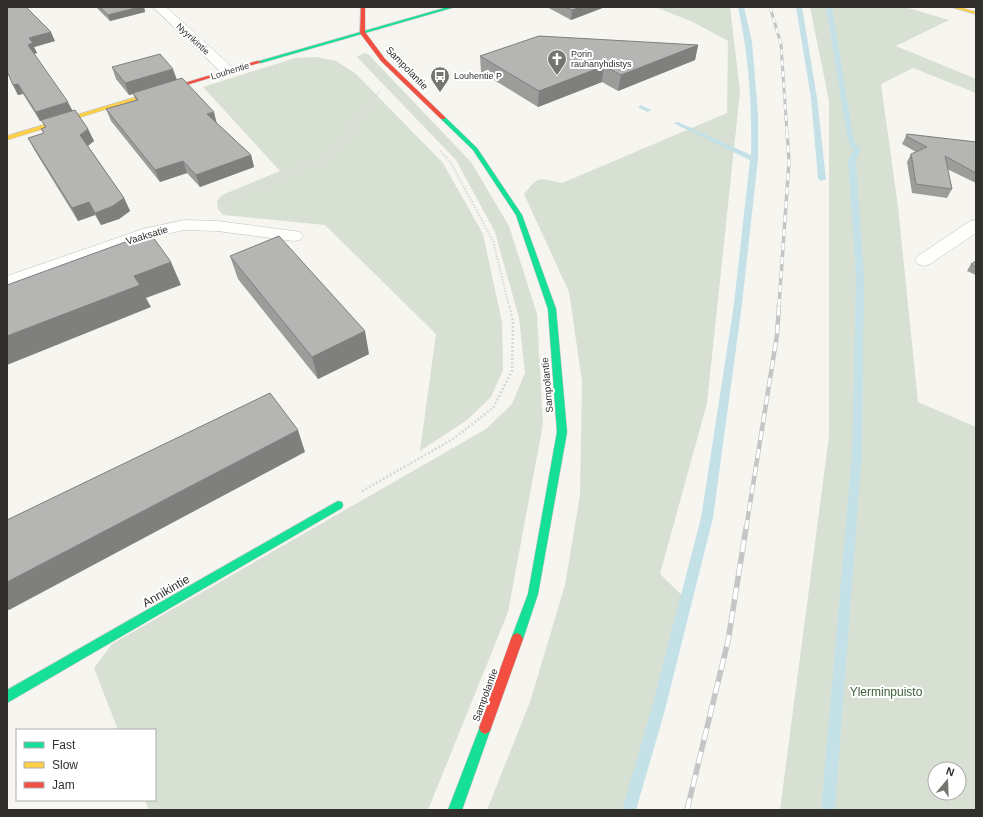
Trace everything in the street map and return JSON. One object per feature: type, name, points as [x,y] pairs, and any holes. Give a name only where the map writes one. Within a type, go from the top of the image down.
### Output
[{"type":"street","name":"Nyyrikintie","points":[[159,7],[228,71]]},
{"type":"street","points":[[362,32],[363,7]]},
{"type":"street","name":"Louhentie","points":[[7,138],[228,71],[453,7]]},
{"type":"street","points":[[953,7],[976,13]]},
{"type":"street","name":"Sampolantie","points":[[362,32],[382,60],[475,149],[519,215],[552,309],[562,432],[533,594],[455,810]]},
{"type":"street","name":"Vaaksatie","points":[[7,283],[149,233],[184,225],[217,226],[294,236]]},
{"type":"street","points":[[924,260],[976,225]]},
{"type":"street","name":"Annikintie","points":[[7,697],[338,505]]},
{"type":"path","points":[[376,86],[380,91]]},
{"type":"path","points":[[338,505],[453,439],[494,408],[512,371],[513,322],[493,241],[451,163],[439,150]]},
{"type":"green space","points":[[655,7],[730,7],[740,92],[707,403],[660,574],[689,602],[632,810],[487,810],[530,702],[565,585],[580,495],[582,381],[569,292],[524,194],[537,181],[544,179],[562,183],[727,113],[728,41],[693,22]]},
{"type":"green space","name":"Ylerminpuisto","points":[[810,7],[905,7],[949,20],[896,46],[976,79],[976,93],[913,68],[881,84],[898,207],[918,402],[976,427],[976,810],[780,810],[829,436],[829,101]]},
{"type":"green space","points":[[364,53],[368,54],[471,162],[509,226],[537,314],[543,424],[508,612],[428,810],[149,810],[145,801],[156,801],[156,729],[118,729],[94,668],[112,644],[486,429],[512,404],[525,373],[519,318],[495,232],[456,160],[357,57]]},
{"type":"green space","points":[[316,57],[336,61],[355,73],[443,163],[483,234],[502,322],[503,370],[491,397],[467,420],[420,451],[436,334],[325,225],[223,215],[218,209],[217,201],[222,195],[280,171],[203,87],[295,58]]},
{"type":"building","points":[[7,7],[26,7],[51,32],[29,38],[33,43],[28,45],[68,102],[36,112],[18,84],[13,85],[7,71]]},
{"type":"building","points":[[100,7],[139,7],[108,15]]},
{"type":"building","points":[[565,7],[581,7],[572,10]]},
{"type":"building","points":[[539,36],[698,45],[621,75],[604,66],[539,91],[480,56]]},
{"type":"building","points":[[160,54],[173,69],[125,83],[112,67]]},
{"type":"building","points":[[182,78],[214,112],[207,114],[251,155],[196,175],[183,161],[155,170],[106,109],[138,100],[133,93]]},
{"type":"building","points":[[75,110],[88,129],[80,135],[124,198],[113,206],[95,213],[89,202],[72,208],[28,138],[44,133],[41,129],[46,127],[41,120]]},
{"type":"building","points":[[907,134],[976,142],[976,173],[945,156],[952,189],[916,184],[911,154],[927,147],[906,136]]},
{"type":"building","points":[[150,233],[171,262],[134,276],[140,285],[7,336],[7,285]]},
{"type":"building","points":[[279,236],[365,331],[312,357],[230,256]]},
{"type":"building","points":[[976,261],[976,267],[971,264]]},
{"type":"building","points":[[270,393],[298,430],[7,582],[7,520]]},
{"type":"waterway","points":[[741,7],[749,42],[755,114],[754,159]]},
{"type":"waterway","points":[[799,7],[814,98],[822,179]]},
{"type":"waterway","points":[[828,810],[857,453],[860,276],[852,161],[857,151],[851,141],[829,7]]},
{"type":"waterway","points":[[641,107],[648,110]]},
{"type":"waterway","points":[[676,123],[754,159]]},
{"type":"waterway","points":[[629,810],[658,710],[707,518],[738,304],[754,159]]},
{"type":"railway","points":[[770,7],[781,44],[787,133]]},
{"type":"railway","points":[[779,306],[789,161],[787,132]]},
{"type":"railway","points":[[746,529],[777,335],[779,305]]},
{"type":"railway","points":[[687,810],[728,641],[746,528]]},
{"type":"traffic: fast","points":[[259,62],[453,7]]},
{"type":"traffic: fast","points":[[443,118],[475,149],[519,215],[552,309],[562,432],[533,594],[517,639]]},
{"type":"traffic: fast","points":[[7,697],[338,505]]},
{"type":"traffic: fast","points":[[455,810],[485,728]]},
{"type":"traffic: slow","points":[[953,7],[976,13]]},
{"type":"traffic: slow","points":[[7,138],[168,89]]},
{"type":"traffic: jam","points":[[363,7],[362,32],[383,60],[443,118]]},
{"type":"traffic: jam","points":[[168,89],[259,62]]},
{"type":"traffic: jam","points":[[485,728],[517,639]]},
{"type":"place","name":"Porin rauhanyhdistys","points":[[557,76]]},
{"type":"place","name":"Louhentie P","points":[[440,93]]}]
